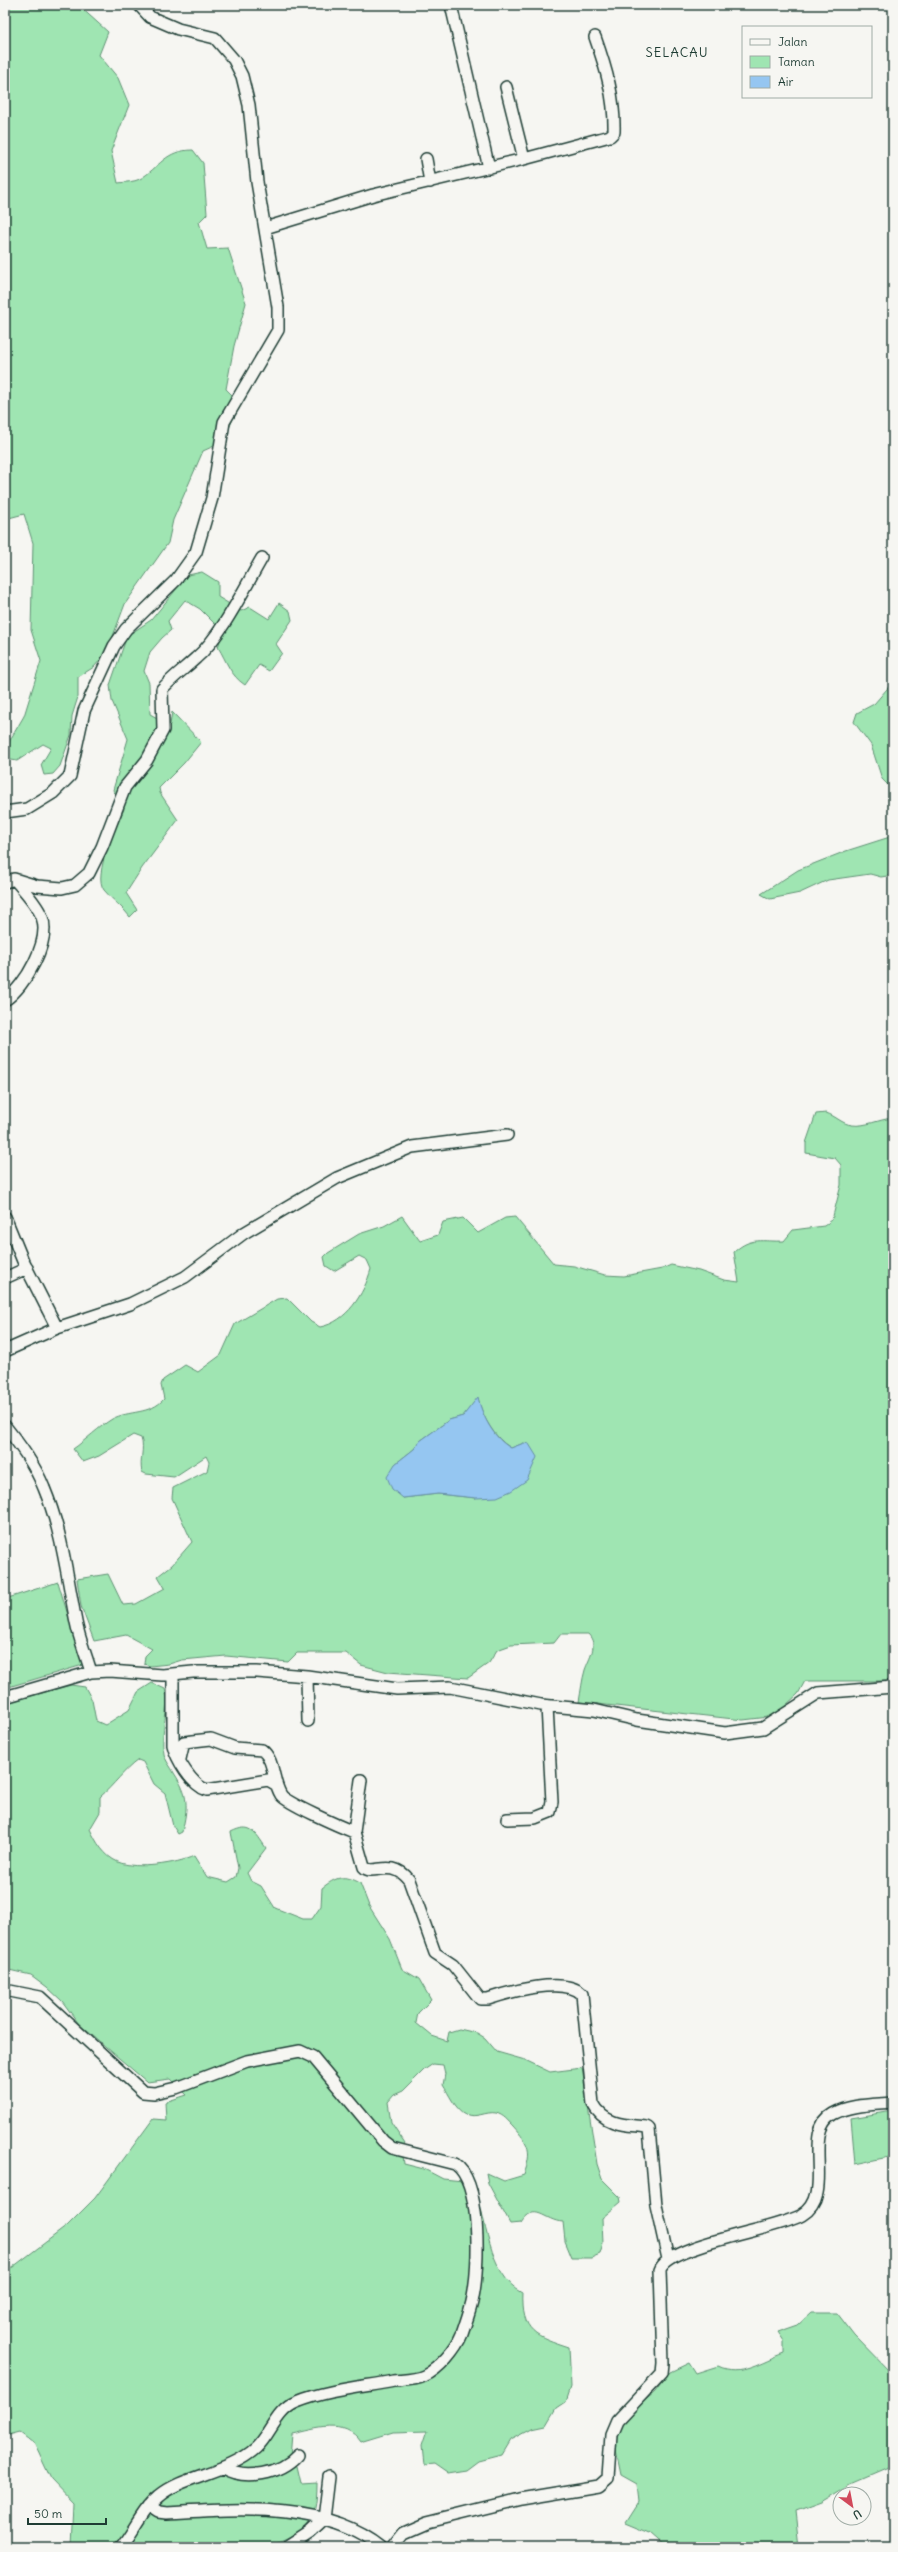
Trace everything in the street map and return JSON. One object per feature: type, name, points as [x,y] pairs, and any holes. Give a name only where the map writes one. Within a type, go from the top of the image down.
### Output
[{"type":"street","points":[[5,812],[27,809],[53,793],[70,776],[84,711],[114,646],[126,629],[176,580],[196,552],[212,498],[224,422],[278,330],[278,306],[257,182],[249,105],[242,76],[234,60],[215,38],[178,29],[150,17],[139,5]]},
{"type":"street","points":[[452,5],[489,168]]},
{"type":"street","points":[[265,228],[373,195],[524,160],[610,136],[614,132],[613,102],[607,69],[595,36]]},
{"type":"street","points":[[506,87],[524,160]]},
{"type":"street","points":[[426,159],[430,182]]},
{"type":"street","points":[[8,879],[38,886],[62,888],[75,885],[89,873],[102,847],[125,787],[147,760],[163,730],[162,689],[175,674],[196,658],[221,627],[262,558]]},
{"type":"street","points":[[5,1000],[20,986],[35,959],[45,934],[42,916],[8,879]]},
{"type":"street","points":[[5,1351],[58,1328],[130,1304],[185,1277],[244,1233],[336,1178],[412,1147],[507,1135]]},
{"type":"street","points":[[5,1216],[27,1268],[58,1328]]},
{"type":"street","points":[[5,1278],[27,1268]]},
{"type":"street","points":[[5,1426],[29,1459],[49,1500],[70,1578],[76,1623],[91,1672]]},
{"type":"street","points":[[5,1697],[91,1672],[110,1671],[173,1675],[193,1672],[257,1672],[307,1676],[397,1689],[450,1687],[547,1706],[594,1710],[637,1720],[725,1733],[764,1728],[818,1693],[893,1687]]},
{"type":"street","points":[[173,1675],[172,1735],[175,1755],[180,1759],[187,1775],[204,1789],[268,1780],[275,1784],[288,1802],[354,1832]]},
{"type":"street","points":[[307,1676],[308,1721]]},
{"type":"street","points":[[507,1819],[542,1816],[550,1812],[547,1706]]},
{"type":"street","points":[[180,1759],[184,1742],[202,1738],[235,1748],[262,1750],[271,1763],[275,1784]]},
{"type":"street","points":[[361,1780],[354,1832],[362,1862],[367,1870],[392,1867],[404,1874],[409,1880],[435,1953],[453,1965],[480,1999],[488,1999],[535,1987],[575,1988],[582,1994],[593,2104],[596,2111],[616,2125],[644,2126],[649,2129],[656,2205],[668,2259]]},
{"type":"street","points":[[5,1990],[40,1997],[143,2092],[154,2093],[176,2088],[247,2061],[300,2051],[313,2057],[383,2141],[392,2148],[455,2164],[463,2169],[471,2185],[477,2235],[474,2296],[462,2335],[455,2348],[424,2376],[330,2394],[298,2402],[285,2408],[256,2448],[223,2468],[170,2489],[159,2495],[149,2506],[122,2547]]},
{"type":"street","points":[[392,2547],[404,2532],[421,2524],[521,2499],[599,2486],[605,2483],[608,2478],[612,2435],[617,2420],[662,2373],[660,2270],[668,2259],[706,2244],[755,2231],[800,2216],[809,2211],[817,2196],[819,2133],[822,2122],[834,2113],[845,2109],[893,2103]]},
{"type":"street","points":[[223,2468],[232,2473],[265,2472],[284,2468],[298,2455]]},
{"type":"street","points":[[286,2547],[310,2532],[324,2519],[330,2477]]},
{"type":"street","points":[[149,2506],[158,2512],[166,2513],[249,2509],[324,2519],[352,2527],[382,2547]]},
{"type":"green space","points":[[5,5],[78,5],[108,32],[99,55],[118,78],[129,105],[111,151],[118,183],[140,179],[169,156],[184,151],[193,150],[203,163],[207,214],[199,222],[207,249],[228,248],[246,303],[234,346],[226,389],[240,403],[223,442],[203,451],[173,520],[168,543],[125,604],[107,652],[94,667],[78,677],[78,697],[72,716],[71,735],[60,766],[53,774],[44,775],[41,765],[51,748],[43,744],[17,761],[6,759],[10,740],[24,716],[41,661],[31,630],[33,543],[24,514],[5,519]]},
{"type":"green space","points":[[202,572],[218,582],[218,597],[241,611],[250,607],[269,619],[279,603],[290,611],[292,620],[276,644],[282,653],[269,671],[259,665],[245,685],[232,673],[218,647],[223,632],[200,609],[185,600],[168,621],[171,630],[150,652],[144,671],[149,683],[150,714],[170,725],[172,712],[201,742],[184,763],[159,788],[160,793],[178,820],[142,868],[126,893],[137,910],[130,917],[104,890],[101,883],[103,862],[111,838],[124,809],[113,790],[128,739],[112,701],[110,685],[127,636],[151,620],[188,575]]},
{"type":"green space","points":[[893,682],[893,790],[882,779],[871,745],[854,722],[857,713],[874,704]]},
{"type":"green space","points":[[893,836],[893,875],[881,877],[870,874],[828,880],[800,893],[770,899],[761,894],[798,870],[846,851]]},
{"type":"green space","points":[[826,1113],[852,1125],[867,1124],[893,1118],[893,1681],[805,1681],[798,1694],[783,1708],[769,1717],[743,1720],[579,1702],[585,1670],[593,1647],[593,1643],[588,1634],[561,1634],[554,1643],[511,1645],[497,1650],[489,1663],[468,1678],[388,1672],[361,1665],[346,1653],[297,1653],[288,1662],[226,1656],[182,1660],[169,1664],[150,1666],[144,1664],[145,1656],[152,1649],[126,1635],[94,1641],[81,1606],[77,1579],[108,1574],[123,1605],[136,1604],[165,1588],[158,1576],[172,1565],[192,1542],[172,1498],[173,1488],[207,1471],[209,1462],[206,1456],[174,1477],[146,1474],[142,1472],[141,1468],[141,1438],[133,1435],[99,1456],[83,1462],[73,1449],[112,1419],[125,1414],[146,1410],[158,1404],[164,1399],[161,1385],[163,1380],[185,1365],[198,1372],[221,1355],[235,1324],[277,1299],[287,1298],[311,1322],[320,1327],[330,1324],[346,1313],[359,1297],[371,1269],[367,1260],[359,1256],[334,1271],[326,1266],[324,1257],[328,1253],[359,1234],[384,1226],[402,1216],[420,1241],[438,1235],[443,1222],[463,1218],[478,1233],[505,1218],[515,1217],[554,1264],[574,1266],[605,1275],[624,1276],[662,1269],[671,1265],[699,1271],[724,1280],[739,1282],[734,1252],[740,1247],[758,1241],[784,1241],[793,1230],[824,1226],[832,1220],[841,1185],[841,1165],[835,1158],[806,1153],[806,1143],[816,1114]],"holes":[[[478,1398],[482,1412],[494,1433],[505,1444],[511,1448],[524,1443],[476,1498],[438,1494],[403,1498],[395,1464],[414,1449],[420,1441],[449,1420],[463,1416]]]},
{"type":"green space","points":[[58,1582],[83,1665],[5,1688],[5,1599]]},
{"type":"green space","points":[[152,1683],[165,1689],[167,1703],[163,1746],[166,1759],[179,1781],[185,1795],[186,1808],[182,1832],[178,1834],[173,1826],[165,1793],[154,1784],[143,1762],[138,1760],[128,1768],[100,1797],[100,1812],[90,1829],[98,1844],[105,1852],[118,1862],[135,1866],[167,1864],[194,1856],[207,1877],[228,1882],[236,1877],[238,1868],[231,1832],[238,1829],[248,1828],[259,1837],[266,1848],[247,1873],[251,1881],[261,1886],[275,1908],[303,1919],[312,1919],[321,1906],[322,1888],[332,1881],[340,1878],[349,1878],[360,1883],[369,1906],[390,1939],[402,1969],[419,1979],[431,2000],[418,2013],[416,2023],[432,2036],[447,2041],[449,2032],[459,2029],[477,2033],[485,2038],[497,2052],[525,2060],[550,2072],[582,2068],[597,2164],[602,2179],[620,2197],[621,2202],[602,2218],[603,2244],[600,2254],[591,2258],[572,2258],[565,2241],[563,2222],[550,2219],[540,2214],[531,2213],[521,2223],[510,2224],[488,2183],[486,2173],[504,2181],[524,2175],[527,2167],[529,2154],[526,2144],[523,2138],[506,2118],[496,2113],[473,2116],[461,2112],[443,2085],[445,2074],[443,2065],[433,2064],[424,2070],[403,2091],[394,2095],[388,2102],[391,2122],[405,2143],[402,2147],[404,2164],[424,2169],[443,2179],[473,2182],[495,2259],[502,2273],[511,2284],[523,2293],[523,2306],[528,2324],[539,2335],[569,2347],[571,2387],[566,2402],[557,2408],[547,2425],[533,2428],[510,2440],[501,2455],[478,2461],[466,2470],[447,2473],[434,2464],[424,2465],[422,2446],[427,2431],[394,2432],[361,2442],[347,2430],[330,2427],[292,2434],[290,2458],[297,2466],[301,2483],[317,2482],[315,2509],[312,2518],[301,2531],[268,2547],[71,2547],[73,2502],[51,2479],[34,2443],[20,2432],[5,2436],[5,2273],[67,2226],[95,2198],[153,2119],[166,2120],[165,2102],[187,2095],[170,2079],[147,2082],[79,2024],[62,2001],[47,1987],[31,1975],[9,1970],[5,1966],[5,1703],[71,1685],[85,1687],[92,1700],[96,1721],[105,1725],[129,1710],[138,1692]]},
{"type":"green space","points":[[893,2111],[893,2156],[855,2164],[851,2118]]},
{"type":"green space","points":[[811,2313],[837,2313],[854,2335],[893,2375],[893,2466],[848,2486],[832,2486],[832,2495],[821,2502],[796,2511],[800,2547],[665,2547],[649,2533],[625,2523],[639,2501],[637,2484],[621,2475],[615,2446],[621,2421],[655,2392],[670,2372],[689,2363],[696,2374],[718,2367],[735,2371],[751,2368],[784,2354],[784,2341],[778,2332],[798,2325]]},
{"type":"water","points":[[478,1397],[482,1412],[499,1439],[511,1448],[524,1443],[529,1444],[537,1457],[527,1480],[511,1491],[497,1497],[476,1498],[438,1494],[403,1498],[392,1489],[387,1477],[395,1464],[414,1449],[420,1441],[449,1420],[463,1416]]},
{"type":"district","name":"SELACAU","points":[[677,52]]}]
